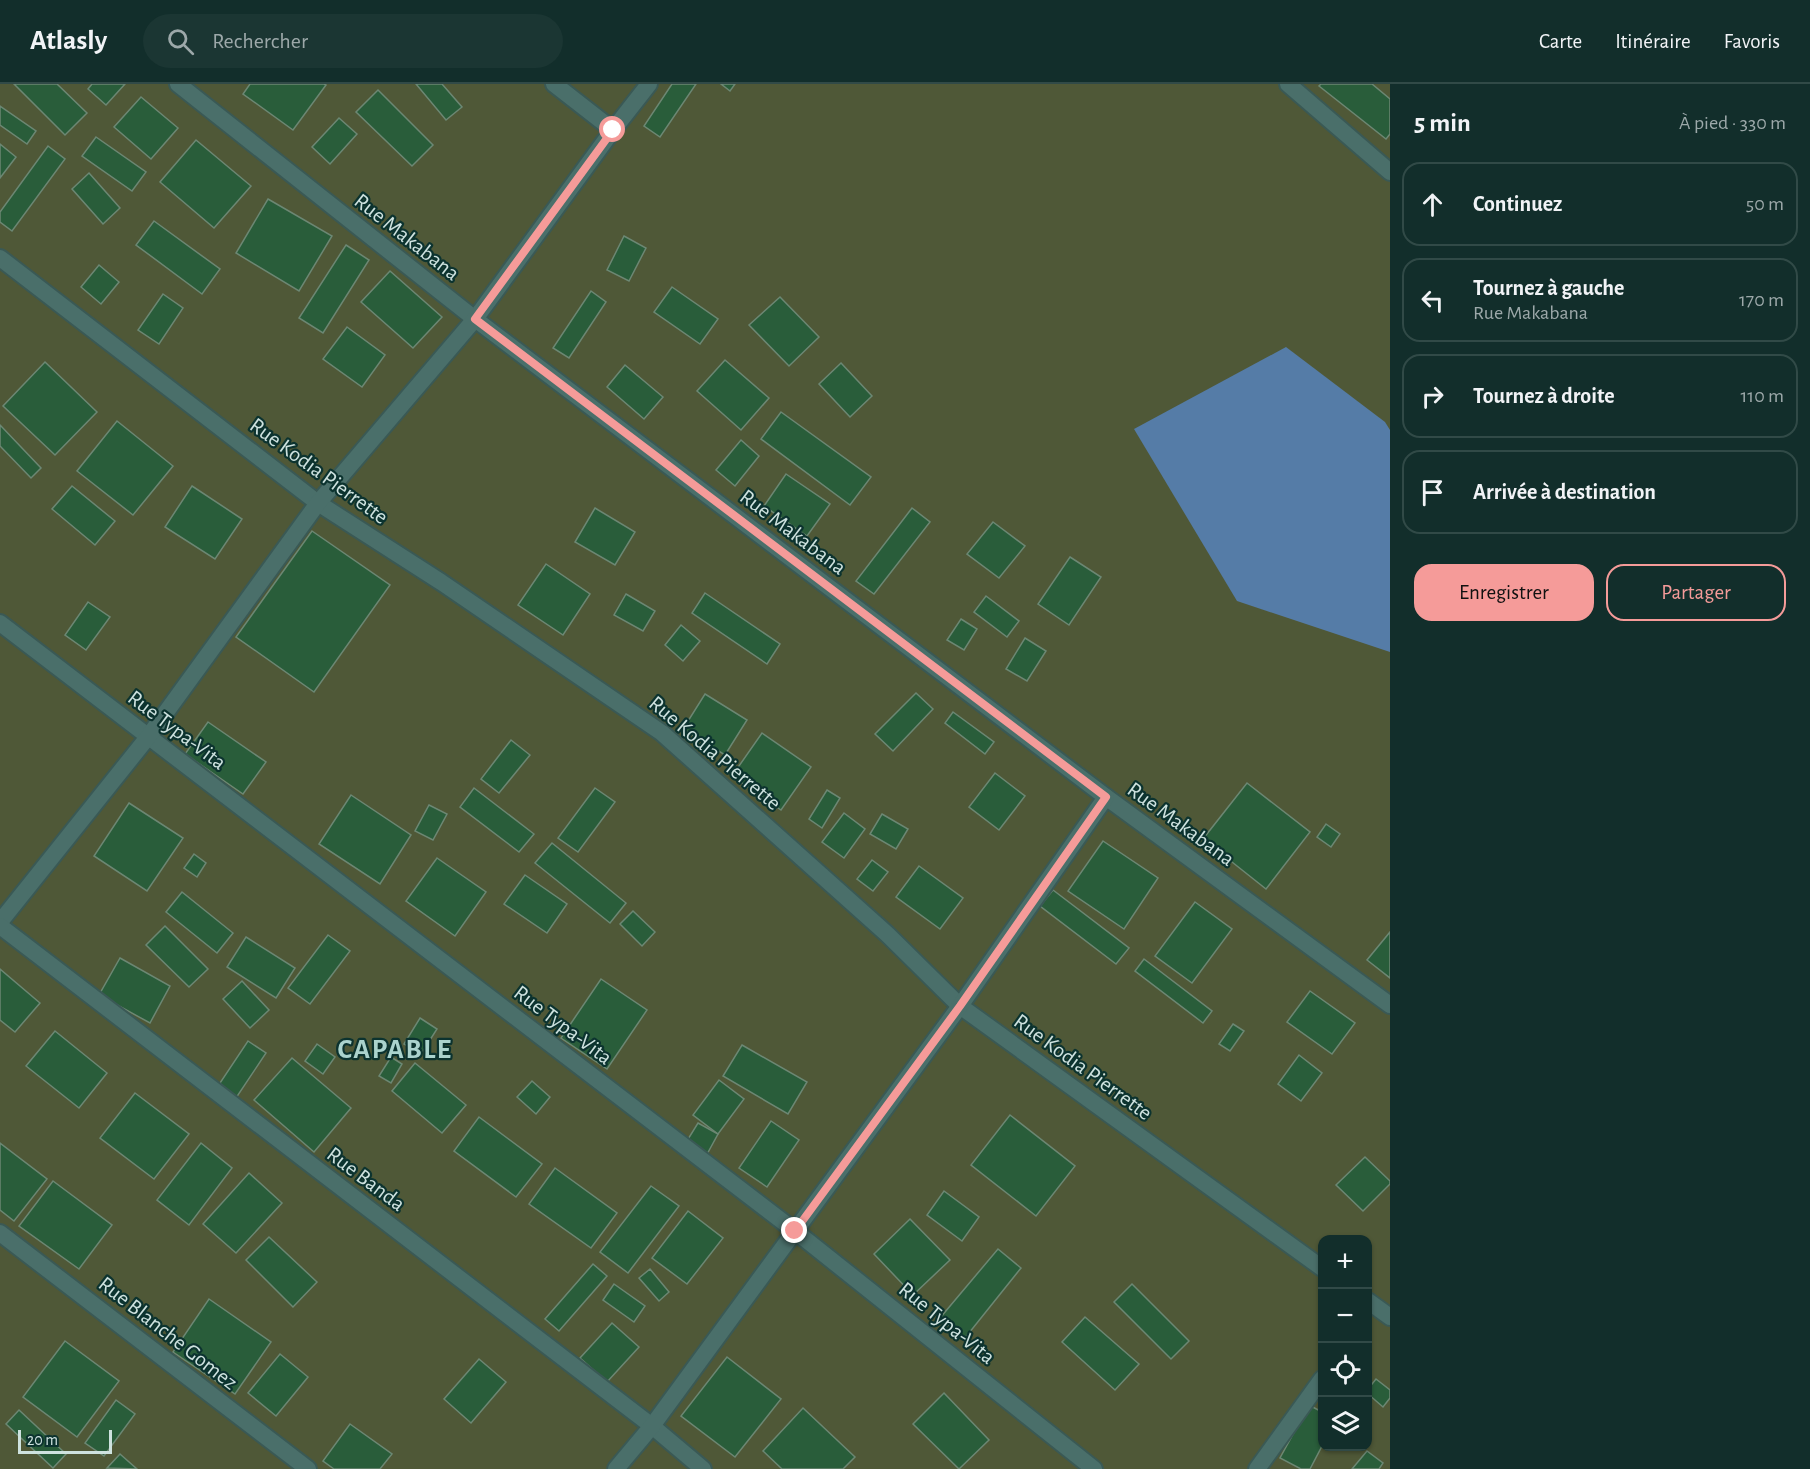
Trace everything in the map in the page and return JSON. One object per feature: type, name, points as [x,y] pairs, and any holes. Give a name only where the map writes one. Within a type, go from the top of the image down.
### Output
[{"type":"street","name":"Rue Makabana","points":[[178,84],[475,319],[1106,797],[1390,1005]]},
{"type":"street","points":[[554,84],[613,130]]},
{"type":"street","points":[[0,924],[148,737],[318,503],[475,319],[613,130],[650,84]]},
{"type":"street","points":[[1288,84],[1390,172]]},
{"type":"street","name":"Rue Kodia Pierrette","points":[[0,258],[318,503],[441,582],[662,733],[886,934],[960,1006],[1318,1264]]},
{"type":"street","name":"Rue Typa-Vita","points":[[0,623],[795,1231],[1094,1469]]},
{"type":"street","points":[[616,1469],[652,1426],[960,1006],[1106,797]]},
{"type":"street","name":"Rue Banda","points":[[0,924],[652,1426],[703,1469]]},
{"type":"street","name":"Rue Blanche Gomez","points":[[0,1233],[308,1469]]},
{"type":"street","points":[[1372,1309],[1390,1317]]},
{"type":"street","points":[[1257,1469],[1318,1387]]},
{"type":"green space","points":[[0,84],[1390,84],[1390,1469],[0,1469]]},
{"type":"water","points":[[1286,347],[1385,422],[1390,430],[1390,652],[1237,601],[1134,429]]},
{"type":"building","points":[[14,84],[57,84],[87,113],[65,135]]},
{"type":"building","points":[[92,84],[125,84],[106,105],[88,89]]},
{"type":"building","points":[[250,84],[326,85],[293,130],[243,94]]},
{"type":"building","points":[[416,84],[442,84],[462,107],[446,120]]},
{"type":"building","points":[[672,84],[696,84],[660,137],[644,126]]},
{"type":"building","points":[[721,84],[735,84],[730,91]]},
{"type":"building","points":[[1321,84],[1372,84],[1390,99],[1390,134],[1386,139],[1319,86]]},
{"type":"building","points":[[378,90],[433,145],[412,166],[356,112]]},
{"type":"building","points":[[141,97],[178,128],[151,159],[114,127]]},
{"type":"building","points":[[0,106],[36,131],[27,144],[0,125]]},
{"type":"building","points":[[339,118],[357,134],[330,164],[312,147]]},
{"type":"building","points":[[96,137],[146,172],[132,191],[82,156]]},
{"type":"building","points":[[196,140],[251,186],[214,228],[160,182]]},
{"type":"building","points":[[0,144],[16,157],[0,178]]},
{"type":"building","points":[[48,146],[65,159],[12,231],[0,222],[0,212]]},
{"type":"building","points":[[89,173],[120,208],[103,224],[72,189]]},
{"type":"building","points":[[268,199],[332,236],[299,291],[236,253]]},
{"type":"building","points":[[154,221],[220,269],[202,294],[136,245]]},
{"type":"building","points":[[624,236],[646,248],[629,281],[607,270]]},
{"type":"building","points":[[346,245],[369,260],[323,333],[299,318]]},
{"type":"building","points":[[99,265],[119,282],[101,304],[81,287]]},
{"type":"building","points":[[390,271],[442,317],[413,348],[361,302]]},
{"type":"building","points":[[672,287],[718,319],[700,344],[654,312]]},
{"type":"building","points":[[591,291],[606,302],[569,358],[553,348]]},
{"type":"building","points":[[163,294],[183,308],[159,344],[138,330]]},
{"type":"building","points":[[780,297],[819,337],[789,366],[749,325]]},
{"type":"building","points":[[347,327],[385,355],[362,387],[323,359]]},
{"type":"building","points":[[725,360],[769,398],[741,430],[697,391]]},
{"type":"building","points":[[45,362],[97,412],[55,455],[3,406]]},
{"type":"building","points":[[841,363],[872,396],[850,417],[819,384]]},
{"type":"building","points":[[625,365],[663,397],[644,419],[607,387]]},
{"type":"building","points":[[781,412],[871,477],[850,505],[761,439]]},
{"type":"building","points":[[117,421],[173,466],[133,515],[77,471]]},
{"type":"building","points":[[0,425],[41,468],[31,478],[0,446]]},
{"type":"building","points":[[741,440],[759,456],[735,486],[716,470]]},
{"type":"building","points":[[786,474],[830,504],[807,536],[764,506]]},
{"type":"building","points":[[72,486],[115,521],[95,545],[52,509]]},
{"type":"building","points":[[192,486],[242,519],[215,559],[165,527]]},
{"type":"building","points":[[595,508],[635,532],[615,565],[575,542]]},
{"type":"building","points":[[912,508],[930,522],[874,594],[856,581]]},
{"type":"building","points":[[993,522],[1025,546],[999,578],[967,554]]},
{"type":"building","points":[[312,531],[390,585],[314,692],[236,637]]},
{"type":"building","points":[[1070,557],[1101,577],[1069,625],[1038,604]]},
{"type":"building","points":[[546,564],[590,594],[563,635],[518,605]]},
{"type":"building","points":[[705,593],[780,644],[767,664],[692,613]]},
{"type":"building","points":[[626,594],[655,611],[643,631],[614,615]]},
{"type":"building","points":[[986,596],[1019,621],[1007,637],[974,612]]},
{"type":"building","points":[[88,602],[110,617],[86,650],[65,635]]},
{"type":"building","points":[[961,619],[977,629],[964,650],[947,640]]},
{"type":"building","points":[[681,625],[700,641],[683,661],[665,645]]},
{"type":"building","points":[[1025,638],[1046,651],[1027,681],[1006,669]]},
{"type":"building","points":[[916,693],[933,709],[893,751],[875,734]]},
{"type":"building","points":[[705,694],[747,720],[725,755],[683,729]]},
{"type":"building","points":[[953,712],[994,742],[985,754],[945,723]]},
{"type":"building","points":[[208,722],[266,762],[243,794],[185,754]]},
{"type":"building","points":[[762,733],[811,767],[781,810],[732,776]]},
{"type":"building","points":[[511,740],[530,755],[499,793],[481,779]]},
{"type":"building","points":[[995,773],[1025,796],[999,830],[969,807]]},
{"type":"building","points":[[1247,783],[1310,832],[1266,889],[1203,839]]},
{"type":"building","points":[[474,788],[534,834],[519,852],[460,807]]},
{"type":"building","points":[[595,788],[615,802],[578,852],[558,838]]},
{"type":"building","points":[[827,790],[840,798],[822,828],[809,819]]},
{"type":"building","points":[[351,795],[411,835],[380,884],[319,844]]},
{"type":"building","points":[[129,803],[183,838],[147,891],[94,856]]},
{"type":"building","points":[[429,805],[447,814],[433,840],[415,831]]},
{"type":"building","points":[[844,813],[865,829],[844,858],[822,842]]},
{"type":"building","points":[[882,814],[908,829],[896,849],[870,834]]},
{"type":"building","points":[[1326,824],[1340,834],[1331,847],[1317,837]]},
{"type":"building","points":[[1103,841],[1158,878],[1124,929],[1068,891]]},
{"type":"building","points":[[552,843],[626,903],[610,923],[535,863]]},
{"type":"building","points":[[194,854],[206,863],[197,877],[184,868]]},
{"type":"building","points":[[437,858],[486,892],[455,936],[406,901]]},
{"type":"building","points":[[872,860],[888,872],[873,891],[857,879]]},
{"type":"building","points":[[919,866],[963,898],[940,929],[896,897]]},
{"type":"building","points":[[525,875],[567,904],[547,933],[504,904]]},
{"type":"building","points":[[1053,890],[1129,948],[1116,964],[1040,906]]},
{"type":"building","points":[[182,892],[233,933],[217,953],[166,912]]},
{"type":"building","points":[[1195,902],[1232,929],[1192,983],[1155,956]]},
{"type":"building","points":[[633,911],[655,932],[642,946],[620,924]]},
{"type":"building","points":[[165,926],[208,969],[189,987],[146,945]]},
{"type":"building","points":[[1390,932],[1390,978],[1367,960]]},
{"type":"building","points":[[328,935],[350,951],[310,1004],[288,988]]},
{"type":"building","points":[[246,937],[295,968],[276,998],[227,967]]},
{"type":"building","points":[[120,958],[170,986],[150,1023],[99,995]]},
{"type":"building","points":[[1144,959],[1212,1011],[1203,1023],[1135,971]]},
{"type":"building","points":[[0,969],[40,1003],[15,1032],[0,1020]]},
{"type":"building","points":[[601,979],[647,1010],[607,1069],[561,1038]]},
{"type":"building","points":[[242,981],[269,1010],[250,1028],[223,999]]},
{"type":"building","points":[[1310,991],[1355,1023],[1332,1054],[1287,1022]]},
{"type":"building","points":[[420,1018],[437,1029],[421,1054],[404,1044]]},
{"type":"building","points":[[1233,1024],[1244,1031],[1230,1051],[1219,1044]]},
{"type":"building","points":[[55,1031],[107,1073],[79,1108],[26,1066]]},
{"type":"building","points":[[248,1041],[266,1053],[236,1098],[218,1086]]},
{"type":"building","points":[[317,1044],[335,1057],[323,1074],[305,1061]]},
{"type":"building","points":[[742,1045],[807,1082],[788,1114],[723,1076]]},
{"type":"building","points":[[1299,1055],[1322,1073],[1301,1101],[1278,1084]]},
{"type":"building","points":[[391,1057],[402,1064],[391,1083],[379,1076]]},
{"type":"building","points":[[292,1058],[351,1108],[314,1152],[254,1100]]},
{"type":"building","points":[[415,1063],[466,1105],[442,1133],[392,1091]]},
{"type":"building","points":[[719,1080],[744,1099],[718,1134],[693,1115]]},
{"type":"building","points":[[532,1081],[550,1097],[536,1114],[517,1097]]},
{"type":"building","points":[[135,1093],[189,1134],[154,1179],[100,1138]]},
{"type":"building","points":[[1010,1115],[1075,1166],[1036,1216],[971,1165]]},
{"type":"building","points":[[479,1117],[542,1164],[516,1197],[454,1151]]},
{"type":"building","points":[[771,1121],[799,1140],[767,1187],[739,1168]]},
{"type":"building","points":[[698,1123],[718,1134],[706,1156],[685,1144]]},
{"type":"building","points":[[0,1143],[47,1179],[14,1221],[0,1210]]},
{"type":"building","points":[[201,1143],[232,1168],[189,1225],[157,1200]]},
{"type":"building","points":[[1365,1157],[1390,1181],[1390,1184],[1363,1211],[1336,1185]]},
{"type":"building","points":[[555,1168],[617,1213],[591,1248],[529,1204]]},
{"type":"building","points":[[249,1173],[282,1203],[236,1253],[203,1224]]},
{"type":"building","points":[[53,1181],[112,1225],[79,1269],[19,1226]]},
{"type":"building","points":[[651,1186],[679,1206],[628,1273],[600,1252]]},
{"type":"building","points":[[944,1191],[979,1217],[962,1241],[927,1215]]},
{"type":"building","points":[[688,1211],[723,1238],[687,1284],[652,1258]]},
{"type":"building","points":[[910,1219],[950,1260],[913,1295],[874,1254]]},
{"type":"building","points":[[269,1237],[317,1282],[293,1307],[246,1260]]},
{"type":"building","points":[[998,1249],[1021,1268],[965,1338],[940,1318]]},
{"type":"building","points":[[593,1264],[607,1276],[559,1331],[545,1319]]},
{"type":"building","points":[[650,1269],[669,1292],[659,1301],[639,1278]]},
{"type":"building","points":[[614,1284],[645,1306],[634,1322],[603,1300]]},
{"type":"building","points":[[1132,1284],[1189,1341],[1171,1359],[1114,1302]]},
{"type":"building","points":[[209,1299],[271,1342],[235,1394],[173,1352]]},
{"type":"building","points":[[1085,1317],[1139,1364],[1115,1390],[1062,1342]]},
{"type":"building","points":[[612,1323],[639,1347],[607,1382],[580,1358]]},
{"type":"building","points":[[65,1341],[119,1381],[77,1437],[23,1397]]},
{"type":"building","points":[[280,1354],[308,1377],[276,1416],[248,1393]]},
{"type":"building","points":[[727,1357],[781,1399],[735,1457],[681,1416]]},
{"type":"building","points":[[479,1359],[506,1382],[471,1423],[444,1399]]},
{"type":"building","points":[[1376,1379],[1390,1390],[1390,1398],[1383,1407],[1372,1397],[1372,1384]]},
{"type":"building","points":[[944,1393],[989,1440],[959,1469],[913,1424]]},
{"type":"building","points":[[116,1400],[135,1414],[104,1456],[85,1443]]},
{"type":"building","points":[[1309,1405],[1318,1410],[1319,1451],[1310,1469],[1301,1469],[1280,1458]]},
{"type":"building","points":[[803,1408],[855,1457],[843,1469],[782,1469],[763,1451]]},
{"type":"building","points":[[19,1410],[66,1454],[53,1468],[6,1424]]},
{"type":"building","points":[[350,1424],[392,1454],[380,1469],[334,1469],[323,1461]]},
{"type":"building","points":[[1367,1451],[1383,1463],[1379,1469],[1352,1469]]},
{"type":"building","points":[[120,1454],[137,1469],[107,1468]]},
{"type":"district","name":"CAPABLE","points":[[395,1050]]},
{"type":"route","points":[[613,130],[475,319],[1106,797],[960,1006],[795,1231]]}]
